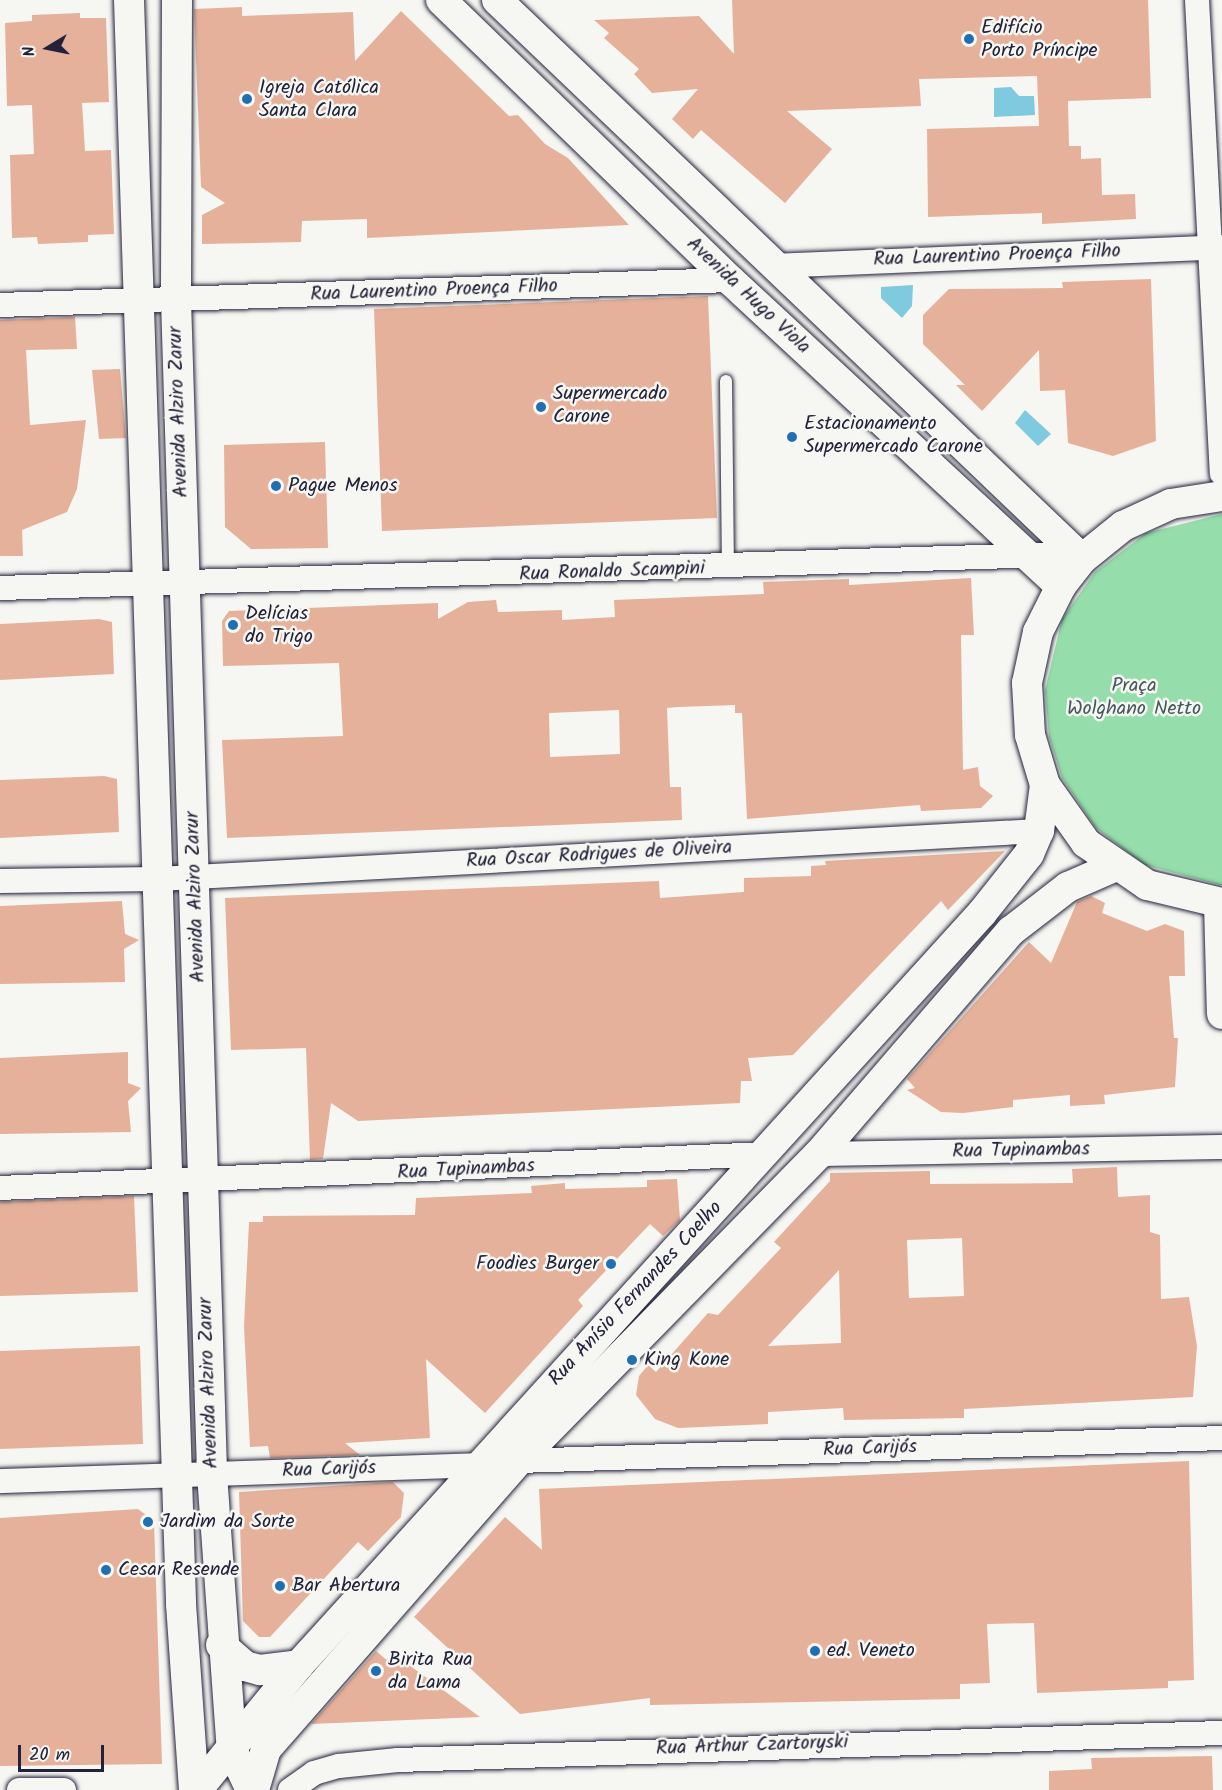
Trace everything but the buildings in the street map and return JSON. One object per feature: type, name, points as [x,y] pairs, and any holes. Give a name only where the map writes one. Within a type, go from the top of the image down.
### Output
[{"type":"street","name":"Avenida Alziro Zarur","points":[[129,0],[167,1185],[179,1475],[196,1790]]},
{"type":"street","name":"Avenida Alziro Zarur","points":[[177,0],[176,300],[184,586],[197,877],[202,1183],[212,1474],[220,1645],[232,1750],[253,1790]]},
{"type":"street","name":"Avenida Hugo Viola","points":[[441,0],[730,280],[1029,559],[1061,586]]},
{"type":"street","name":"Avenida Hugo Viola","points":[[497,0],[772,266],[1080,556]]},
{"type":"street","points":[[1197,0],[1217,248],[1222,473]]},
{"type":"street","name":"Rua Laurentino Proença Filho","points":[[772,266],[1217,248]]},
{"type":"street","name":"Rua Laurentino Proença Filho","points":[[0,305],[730,280]]},
{"type":"street","points":[[1222,496],[1171,504],[1142,517],[1080,556],[1061,586],[1038,632],[1028,683],[1030,735],[1045,784],[1069,823],[1114,867],[1182,898],[1221,903],[1222,1014]]},
{"type":"street","name":"Rua Ronaldo Scampini","points":[[0,588],[184,586],[1080,556]]},
{"type":"street","name":"Rua Anísio Fernandes Coelho","points":[[196,1790],[232,1750],[299,1665],[982,914],[1029,854],[1039,831],[1045,784]]},
{"type":"street","name":"Rua Oscar Rodrigues de Oliveira","points":[[0,882],[158,879],[1039,831]]},
{"type":"street","name":"Rua Anísio Fernandes Coelho","points":[[253,1790],[266,1749],[518,1461],[819,1154],[1011,931],[1068,888],[1114,867]]},
{"type":"street","name":"Rua Tupinambas","points":[[819,1154],[1222,1147]]},
{"type":"street","name":"Rua Tupinambas","points":[[0,1188],[167,1185],[765,1154]]},
{"type":"street","points":[[636,1294],[658,1319]]},
{"type":"street","points":[[593,1341],[615,1364]]},
{"type":"street","name":"Rua Carijós","points":[[518,1461],[1222,1438]]},
{"type":"street","name":"Rua Carijós","points":[[0,1481],[479,1465]]},
{"type":"street","points":[[220,1645],[260,1670],[299,1665]]},
{"type":"street","name":"Rua Arthur Czartoryski","points":[[290,1790],[314,1773],[339,1766],[398,1760],[1222,1733]]},
{"type":"street","points":[[29,1790],[64,1790]]},
{"type":"lane","points":[[726,381],[728,568]]},
{"type":"green space","name":"Praça Wolghano Netto","points":[[1222,514],[1222,885],[1220,885],[1145,865],[1096,828],[1062,778],[1049,737],[1045,690],[1062,619],[1095,572],[1146,533]]},
{"type":"water","points":[[1011,87],[1019,96],[1034,96],[1035,115],[994,117],[994,88]]},
{"type":"water","points":[[913,285],[912,306],[902,318],[881,298],[881,287]]},
{"type":"water","points":[[1025,410],[1051,434],[1038,446],[1015,423]]},
{"type":"place","name":"Edifício Porto Príncipe","points":[[969,39]]},
{"type":"place","name":"Igreja Católica Santa Clara","points":[[247,99]]},
{"type":"place","name":"Supermercado Carone","points":[[541,407]]},
{"type":"place","name":"Estacionamento Supermercado Carone","points":[[792,437]]},
{"type":"place","name":"Pague Menos","points":[[276,486]]},
{"type":"place","name":"Delícias do Trigo","points":[[233,625]]},
{"type":"place","name":"Foodies Burger","points":[[611,1264]]},
{"type":"place","name":"King Kone","points":[[632,1360]]},
{"type":"place","name":"Jardim da Sorte","points":[[148,1522]]},
{"type":"place","name":"Cesar Resende","points":[[106,1570]]},
{"type":"place","name":"Bar Abertura","points":[[280,1586]]},
{"type":"place","name":"ed. Veneto","points":[[815,1651]]},
{"type":"place","name":"Birita Rua da Lama","points":[[376,1671]]}]
